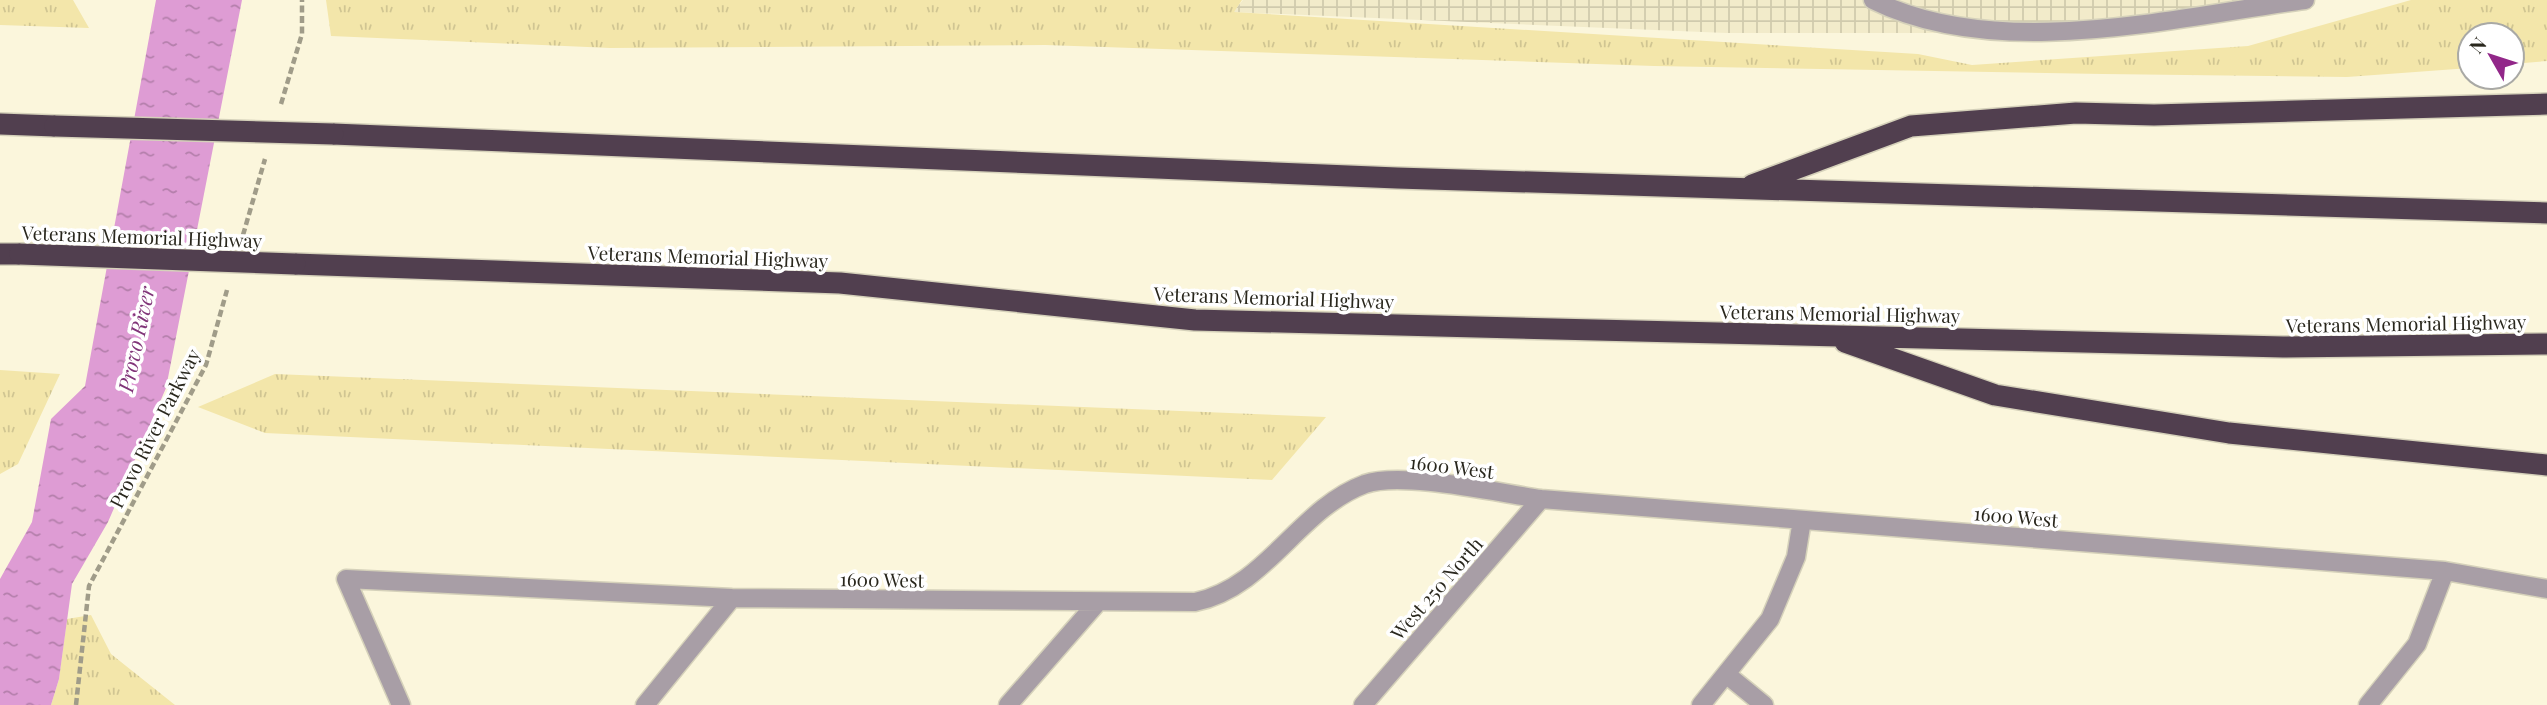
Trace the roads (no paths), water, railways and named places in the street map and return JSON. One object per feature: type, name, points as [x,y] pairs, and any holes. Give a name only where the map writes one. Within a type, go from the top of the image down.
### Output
[{"type":"highway","points":[[1740,190],[1911,126],[2076,113],[2154,115],[2547,104]]},
{"type":"highway","points":[[0,124],[333,134],[1740,190],[2547,214]]},
{"type":"highway","name":"Veterans Memorial Highway","points":[[10,254],[840,283],[1195,320],[2283,347],[2547,344]]},
{"type":"highway","points":[[1827,336],[1995,396],[2229,433],[2547,465]]},
{"type":"street","points":[[1873,0],[1930,23],[2006,33],[2086,30],[2305,0]]},
{"type":"street","name":"1600 West","points":[[401,705],[346,579],[732,598],[1195,602],[1218,597],[1239,586],[1335,500],[1366,484],[1403,480],[1541,499],[2445,571],[2547,589]]},
{"type":"street","name":"West 250 North","points":[[1363,705],[1541,499]]},
{"type":"street","points":[[1701,705],[1770,619],[1796,557],[1802,520]]},
{"type":"street","points":[[2368,705],[2417,644],[2445,571]]},
{"type":"street","points":[[645,705],[732,598]]},
{"type":"street","points":[[1008,705],[1097,603]]},
{"type":"street","points":[[1726,674],[1764,705]]},
{"type":"water","name":"Provo River","points":[[156,0],[242,0],[166,388],[108,522],[72,584],[59,679],[51,705],[0,705],[0,579],[32,522],[51,419],[85,386]]}]
